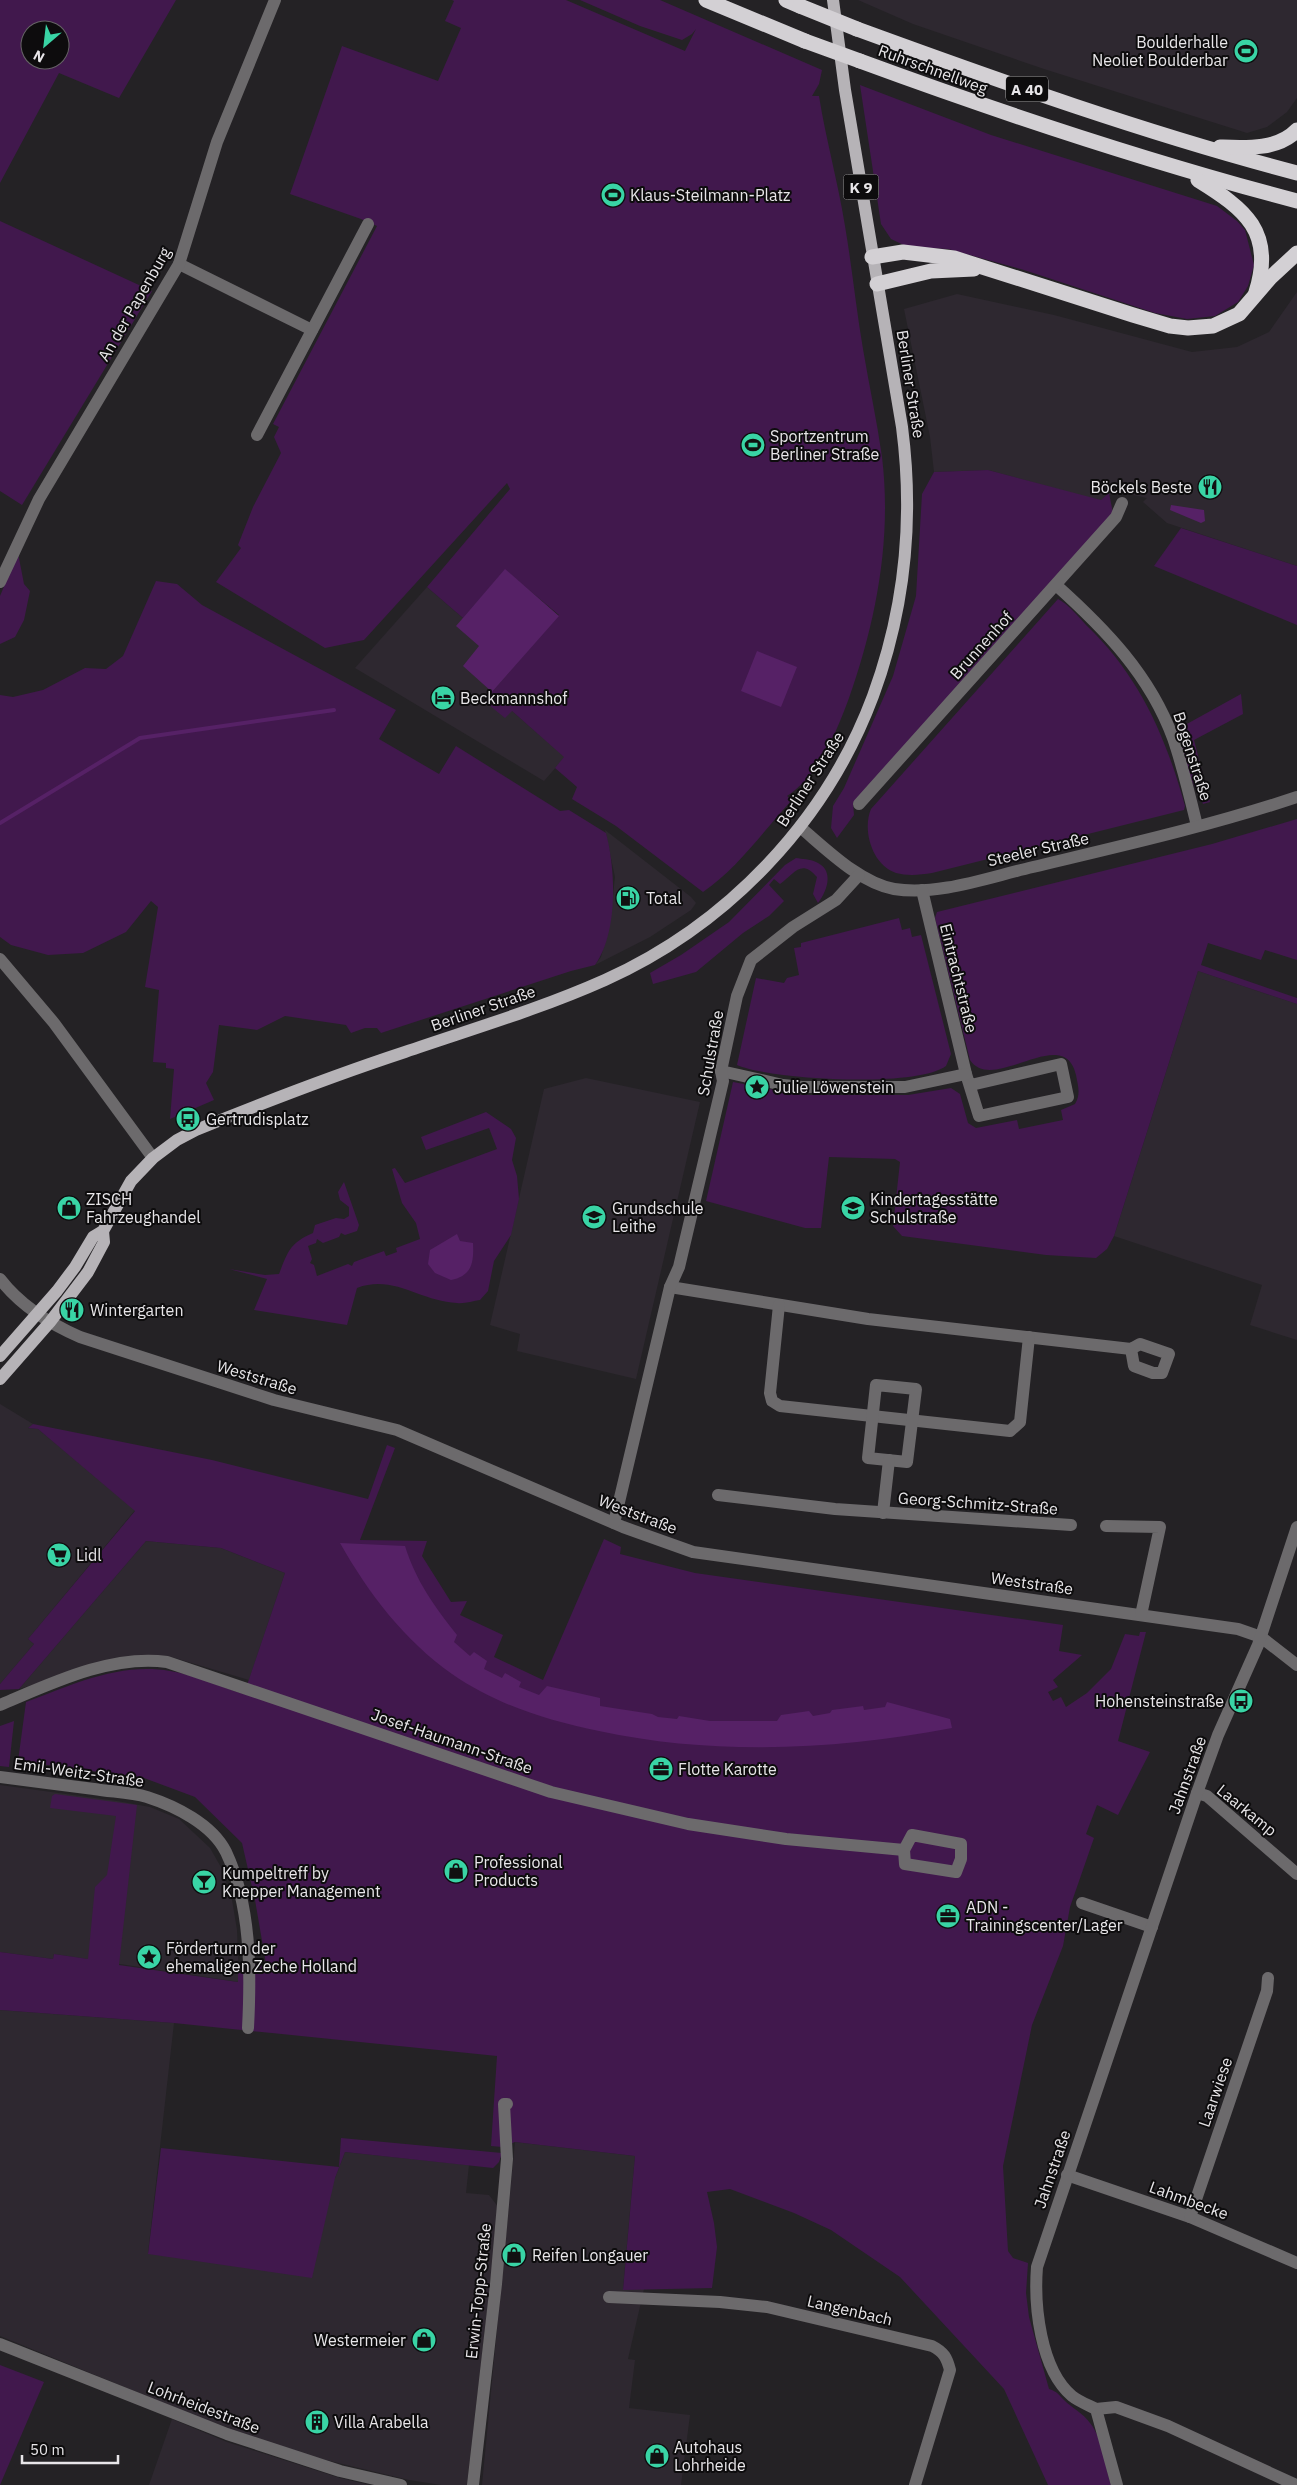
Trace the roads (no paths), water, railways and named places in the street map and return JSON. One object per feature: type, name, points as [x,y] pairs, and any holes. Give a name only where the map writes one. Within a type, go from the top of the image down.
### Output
[{"type":"highway","name":"Ruhrschnellweg","points":[[706,0],[805,41],[1040,126],[1183,171],[1297,201]]},
{"type":"highway","name":"Ruhrschnellweg","points":[[793,3],[857,29],[956,65],[1197,146],[1297,173]]},
{"type":"highway","points":[[1197,146],[1240,148],[1266,146],[1288,138],[1297,130]]},
{"type":"highway","points":[[1183,171],[1242,210],[1254,225],[1260,240],[1263,258],[1261,276],[1254,296]]},
{"type":"highway","points":[[872,256],[903,252],[954,258],[1160,323],[1188,328],[1213,326],[1239,314],[1254,296],[1297,253]]},
{"type":"highway","points":[[877,284],[931,271],[961,268],[991,270]]},
{"type":"main road","name":"Berliner Straße","points":[[38,1313],[75,1267],[94,1237],[103,1231],[131,1181],[153,1158],[177,1140],[196,1130],[363,1066],[539,1006],[608,979],[657,953],[715,913],[761,872],[800,826],[832,781],[857,737],[885,662],[901,592],[907,543],[907,461],[872,256],[833,0]]},
{"type":"main road","name":"Berliner Straße","points":[[50,1322],[88,1272],[104,1242],[103,1231]]},
{"type":"main road","name":"K 9","points":[[0,1356],[38,1313]]},
{"type":"main road","name":"K 9","points":[[0,1380],[50,1322]]},
{"type":"street","name":"An der Papenburg","points":[[0,582],[40,499],[179,264],[217,142],[275,0]]},
{"type":"street","points":[[257,435],[368,224]]},
{"type":"street","points":[[179,264],[312,330]]},
{"type":"street","name":"Brunnenhof","points":[[859,804],[1116,518],[1122,503]]},
{"type":"street","name":"Bogenstraße","points":[[1056,585],[1098,623],[1114,641],[1154,696],[1173,738],[1197,826]]},
{"type":"street","name":"Steeler Straße","points":[[800,826],[859,875],[893,889],[922,890],[966,883],[1197,826],[1297,797]]},
{"type":"street","name":"Schulstraße","points":[[614,1523],[670,1287],[679,1266],[706,1159],[723,1081],[721,1071],[737,996],[751,960],[793,928],[836,900],[859,875]]},
{"type":"street","name":"Eintrachtstraße","points":[[922,890],[968,1080]]},
{"type":"street","points":[[0,959],[54,1023],[153,1158]]},
{"type":"street","points":[[721,1071],[783,1085],[802,1087],[905,1088],[968,1080],[1061,1064],[1068,1096],[979,1116],[968,1080]]},
{"type":"street","name":"Weststraße","points":[[0,1279],[23,1302],[64,1330],[106,1346],[274,1400],[397,1430],[614,1523],[693,1552],[1231,1628],[1261,1637],[1297,1665]]},
{"type":"street","points":[[670,1287],[868,1319],[1131,1349]]},
{"type":"street","points":[[779,1305],[770,1393],[772,1401],[780,1406],[1014,1430],[1020,1422],[1029,1338]]},
{"type":"street","points":[[876,1385],[916,1388],[907,1462],[868,1458],[873,1417],[876,1385]]},
{"type":"street","name":"Georg-Schmitz-Straße","points":[[883,1513],[888,1460]]},
{"type":"street","name":"Georg-Schmitz-Straße","points":[[718,1495],[883,1513],[1071,1525]]},
{"type":"street","points":[[1106,1526],[1160,1527],[1141,1615]]},
{"type":"street","points":[[1261,1637],[1268,1609],[1297,1527]]},
{"type":"street","name":"Jahnstraße","points":[[1261,1637],[1218,1735],[1197,1793],[1067,2175],[1037,2267],[1037,2309],[1041,2341],[1060,2381],[1072,2396],[1096,2408],[1116,2407],[1168,2426],[1296,2485]]},
{"type":"street","name":"Josef-Haumann-Straße","points":[[0,1705],[95,1670],[123,1663],[167,1662],[560,1795],[698,1826],[786,1839],[904,1850]]},
{"type":"street","name":"Emil-Weitz-Straße","points":[[0,1778],[146,1797],[193,1818],[216,1839],[226,1852],[236,1882],[246,1929],[250,1967],[248,2028]]},
{"type":"street","name":"Laarkamp","points":[[1197,1793],[1207,1796],[1297,1874]]},
{"type":"street","points":[[912,1835],[961,1844],[961,1859],[956,1872],[922,1867],[905,1864],[904,1850],[912,1835]]},
{"type":"street","points":[[1082,1903],[1152,1927]]},
{"type":"street","name":"Laarwiese","points":[[1190,2217],[1267,1991],[1268,1978]]},
{"type":"street","name":"Erwin-Topp-Straße","points":[[473,2485],[496,2284],[507,2159],[504,2104],[507,2104]]},
{"type":"street","name":"Lahmbecke","points":[[1067,2175],[1190,2217],[1297,2263]]},
{"type":"street","name":"Langenbach","points":[[608,2297],[720,2302],[767,2307],[932,2346],[940,2350],[945,2354],[950,2370],[915,2485]]},
{"type":"street","name":"Lohrheidestraße","points":[[0,2344],[227,2434],[340,2470],[401,2485]]},
{"type":"street","points":[[1096,2408],[1117,2485]]},
{"type":"waterway","points":[[0,823],[140,738],[334,710]]},
{"type":"place","name":"Boulderhalle Neoliet Boulderbar","points":[[1246,51]]},
{"type":"place","name":"Klaus-Steilmann-Platz","points":[[613,195]]},
{"type":"place","name":"Sportzentrum Berliner Straße","points":[[753,445]]},
{"type":"place","name":"Böckels Beste","points":[[1210,487]]},
{"type":"place","name":"Beckmannshof","points":[[443,698]]},
{"type":"place","name":"Total","points":[[628,898]]},
{"type":"place","name":"Julie Löwenstein","points":[[757,1087]]},
{"type":"place","name":"Gertrudisplatz","points":[[188,1119]]},
{"type":"place","name":"ZISCH Fahrzeughandel","points":[[69,1208]]},
{"type":"place","name":"Kindertagesstätte Schulstraße","points":[[853,1208]]},
{"type":"place","name":"Grundschule Leithe","points":[[594,1217]]},
{"type":"place","name":"Wintergarten","points":[[72,1310]]},
{"type":"place","name":"Lidl","points":[[59,1555]]},
{"type":"place","name":"Hohensteinstraße","points":[[1241,1701]]},
{"type":"place","name":"Flotte Karotte","points":[[661,1769]]},
{"type":"place","name":"Professional Products","points":[[456,1871]]},
{"type":"place","name":"Kumpeltreff by Knepper Management","points":[[204,1882]]},
{"type":"place","name":"ADN - Trainingscenter/Lager","points":[[948,1916]]},
{"type":"place","name":"Förderturm der ehemaligen Zeche Holland","points":[[149,1957]]},
{"type":"place","name":"Reifen Longauer","points":[[514,2255]]},
{"type":"place","name":"Westermeier","points":[[424,2340]]},
{"type":"place","name":"Villa Arabella","points":[[317,2422]]},
{"type":"place","name":"Autohaus Lohrheide","points":[[657,2456]]}]
